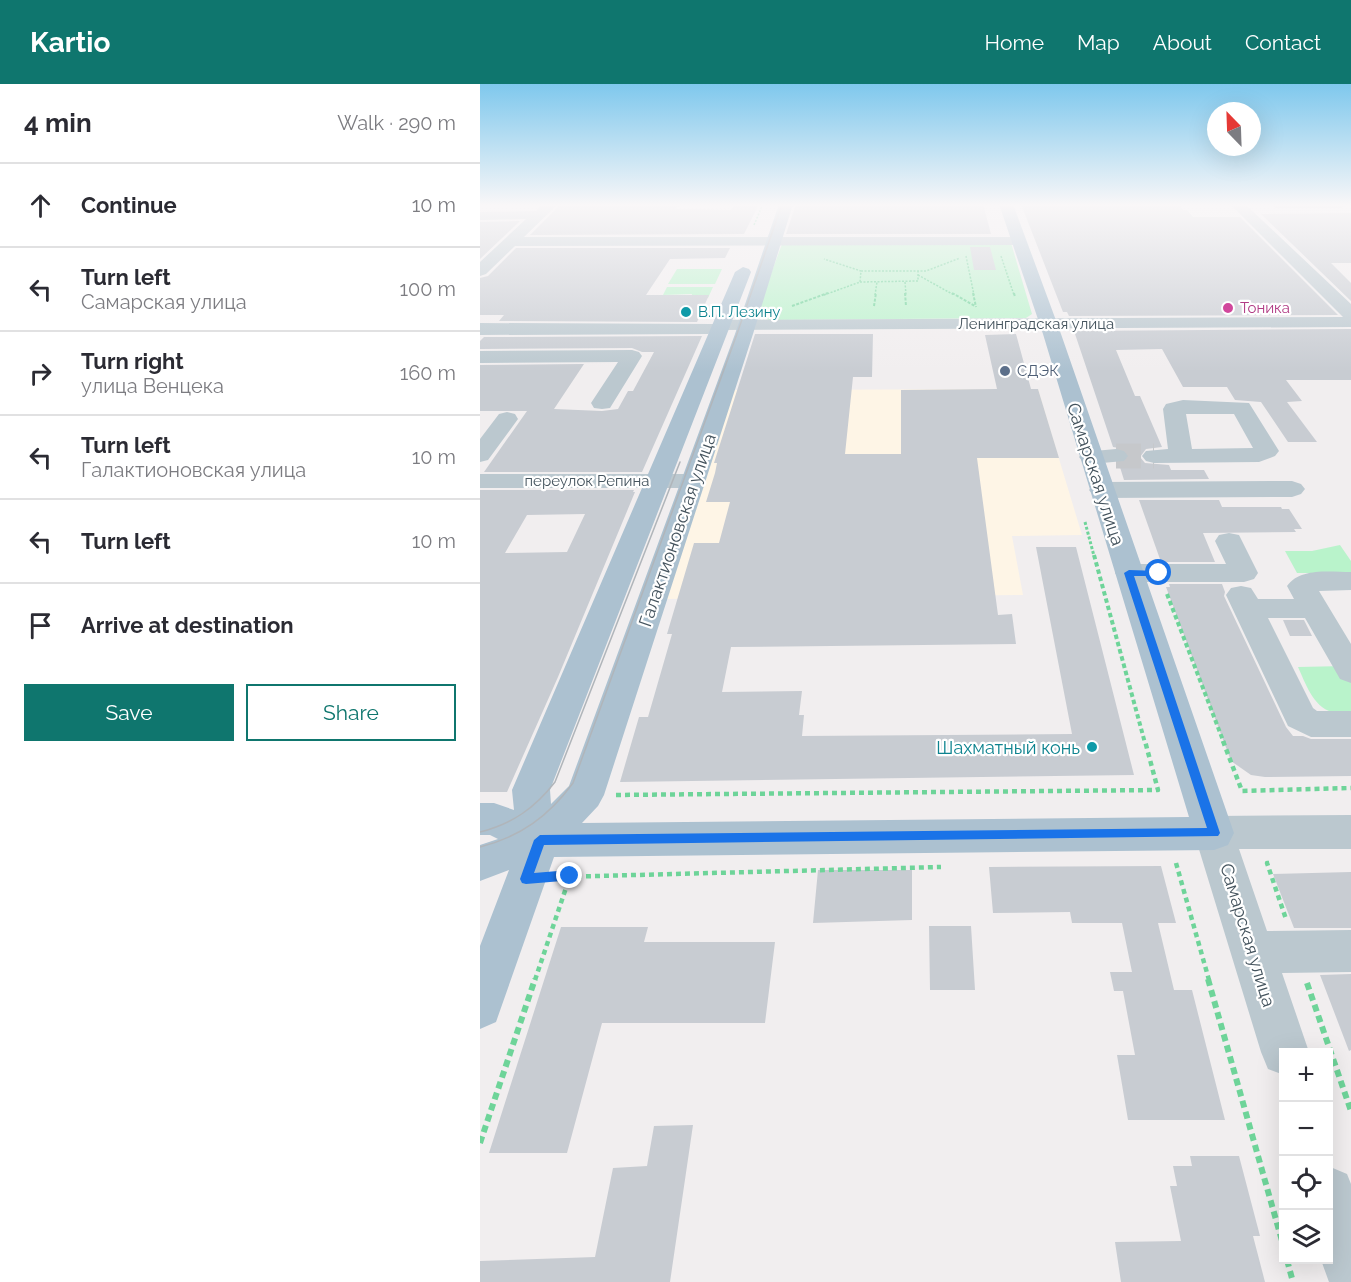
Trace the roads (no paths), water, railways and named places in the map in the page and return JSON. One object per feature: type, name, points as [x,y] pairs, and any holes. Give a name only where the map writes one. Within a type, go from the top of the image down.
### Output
[{"type":"main road","name":"Галактионовская улица","points":[[480,1006],[540,840],[585,795],[676,481],[725,327],[752,260]]},
{"type":"main road","name":"Самарская улица","points":[[1026,260],[1049,324],[1104,457],[1102,490],[1214,833]]},
{"type":"main road","name":"Галактионовская улица","points":[[540,840],[531,801],[531,789],[676,481],[725,327]]},
{"type":"main road","points":[[480,819],[494,819],[540,840]]},
{"type":"main road","points":[[480,863],[540,840],[1214,833]]},
{"type":"street","points":[[480,271],[491,260]]},
{"type":"street","points":[[1295,260],[1351,314]]},
{"type":"street","name":"Ленинградская улица","points":[[480,329],[1351,322]]},
{"type":"street","points":[[480,357],[632,356],[602,404]]},
{"type":"street","points":[[480,372],[544,372]]},
{"type":"street","points":[[480,455],[495,426]]},
{"type":"street","points":[[1154,456],[1182,456]]},
{"type":"street","name":"переулок Репина","points":[[480,481],[676,481]]},
{"type":"street","points":[[1102,490],[1292,489]]},
{"type":"street","points":[[1129,573],[1244,573],[1229,541]]},
{"type":"street","points":[[1351,581],[1303,584],[1302,586],[1351,671]]},
{"type":"street","points":[[1314,608],[1244,602],[1300,717],[1311,724],[1351,724]]},
{"type":"street","points":[[1214,833],[1351,832]]},
{"type":"street","name":"Самарская улица","points":[[1214,833],[1283,1048]]},
{"type":"street","points":[[1253,952],[1351,951]]},
{"type":"street","points":[[1333,1206],[1351,1266]]},
{"type":"tunnel","points":[[1116,456],[1154,456]]},
{"type":"tram line","points":[[480,847],[508,837],[532,824],[554,806],[573,783],[763,260]]},
{"type":"tram line","points":[[480,832],[513,820],[539,800],[555,782],[680,462]]},
{"type":"place","name":"Тоника","points":[[1228,308]]},
{"type":"place","name":"В.П. Лезину","points":[[686,312]]},
{"type":"place","name":"СДЭК","points":[[1005,371]]},
{"type":"place","name":"Шахматный конь","points":[[1092,747]]}]
